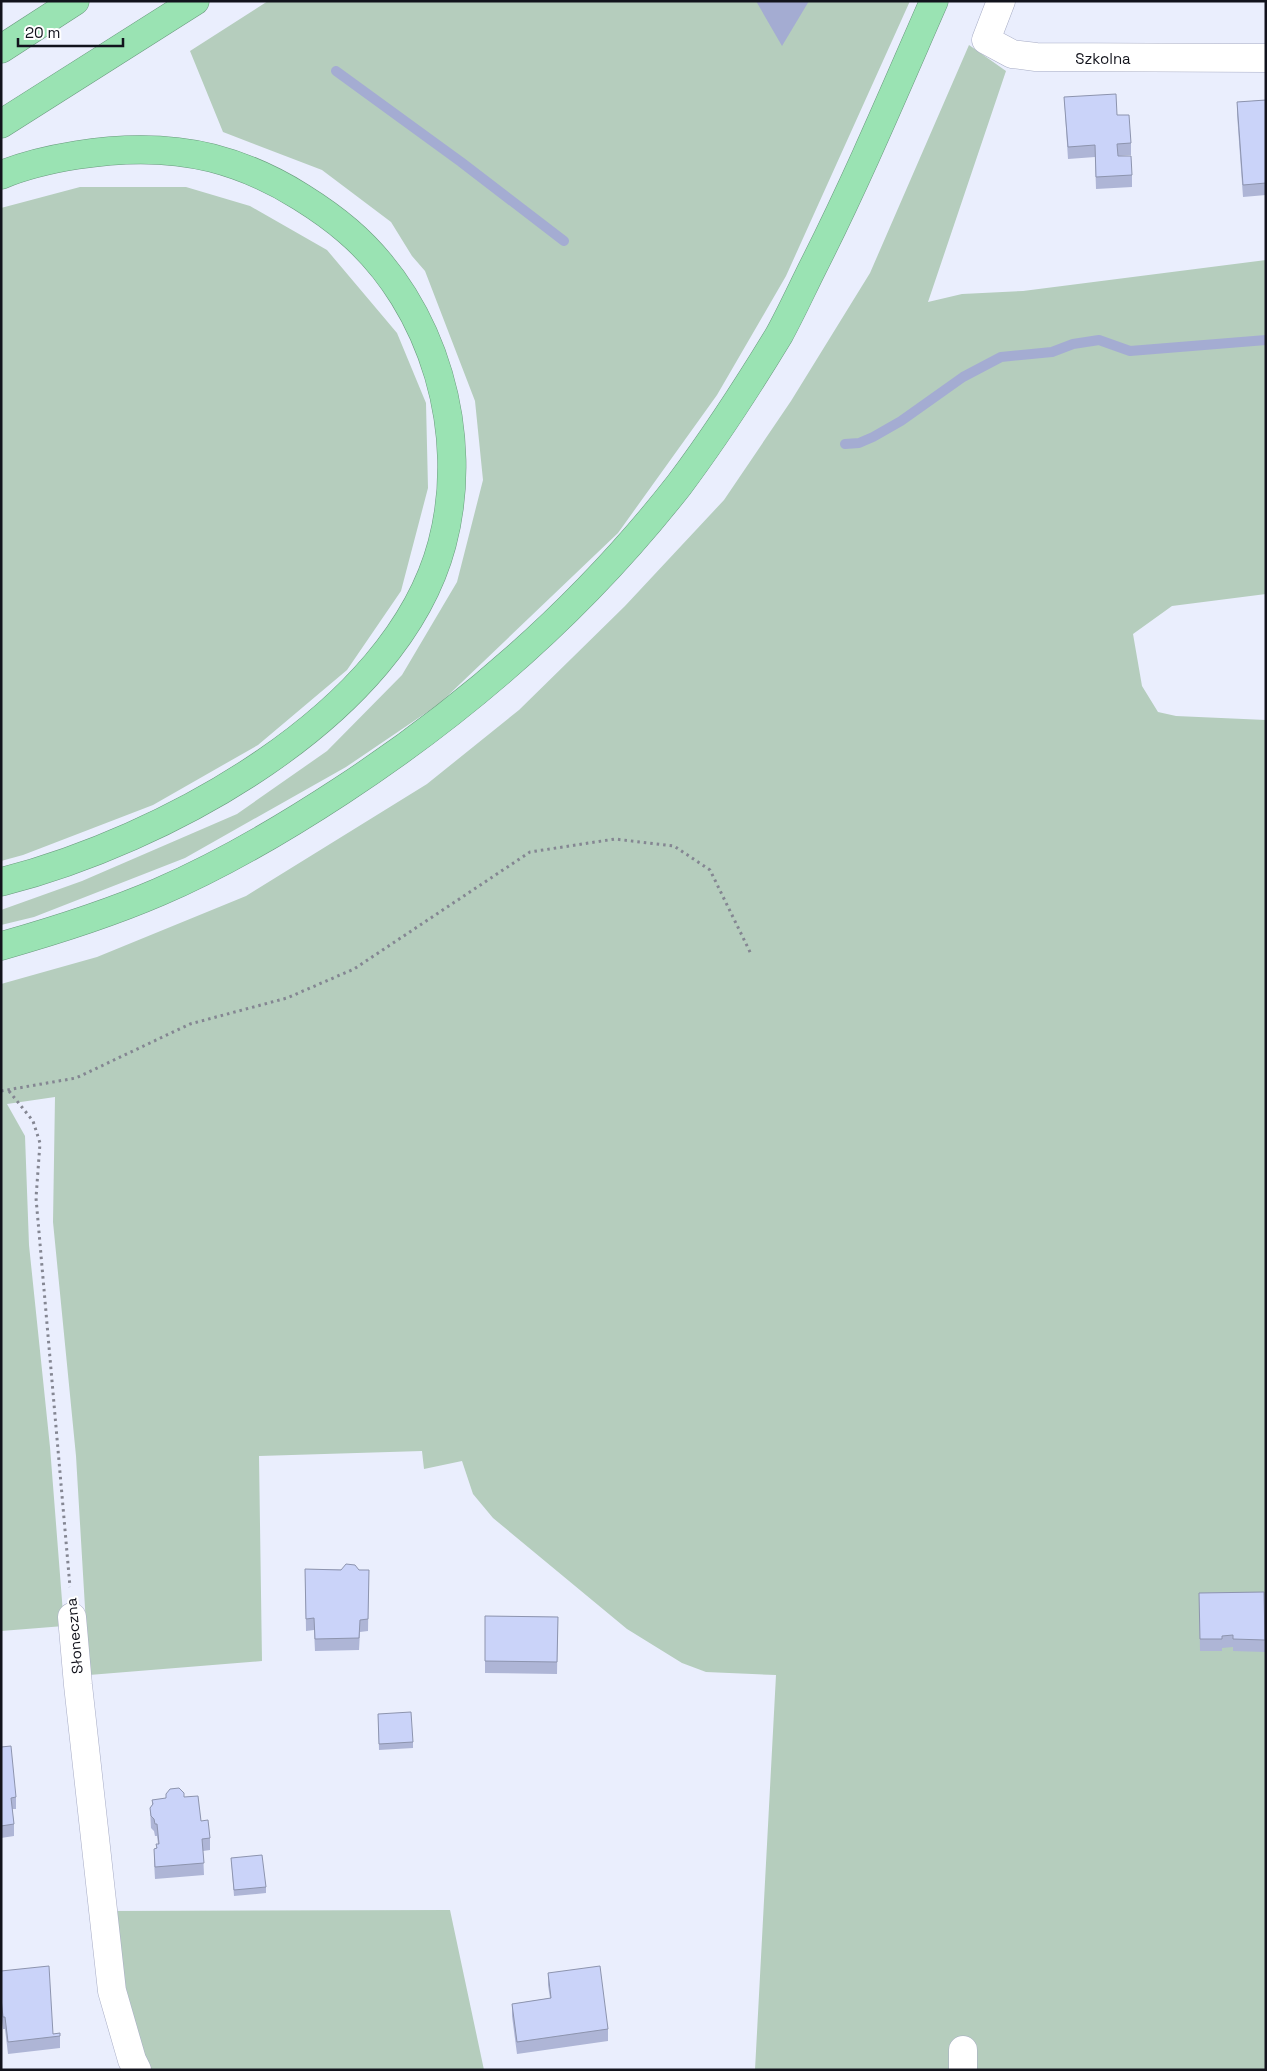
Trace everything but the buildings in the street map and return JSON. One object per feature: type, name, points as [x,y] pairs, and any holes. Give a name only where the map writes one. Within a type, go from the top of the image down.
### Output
[{"type":"highway","points":[[1,26],[63,1]]},
{"type":"highway","points":[[1,49],[76,1]]},
{"type":"highway","points":[[1,124],[195,1]]},
{"type":"highway","points":[[1,946],[104,914],[159,892],[206,870],[315,809],[388,761],[434,726],[531,644],[580,597],[624,551],[678,485],[724,422],[780,332],[848,200],[934,1]]},
{"type":"highway","points":[[1,175],[61,158],[101,152],[171,151],[212,158],[254,172],[290,190],[320,209],[350,232],[380,265],[399,288],[416,320],[431,352],[443,388],[451,433],[453,474],[449,512],[441,548],[428,582],[408,621],[382,660],[360,685],[325,717],[289,745],[238,779],[198,803],[150,828],[70,860],[1,882]]},
{"type":"street","name":"Szkolna","points":[[1001,1],[986,40],[1012,54],[1036,58],[1266,58]]},
{"type":"street","name":"Słoneczna","points":[[72,1617],[112,1991],[132,2060],[137,2070]]},
{"type":"path","points":[[1,1091],[76,1078],[190,1024],[287,998],[354,970],[530,852],[615,839],[674,846],[710,870],[751,954]]},
{"type":"path","name":"Słoneczna","points":[[8,1091],[33,1122],[40,1143],[36,1198],[72,1617]]},
{"type":"green space","points":[[268,1],[910,1],[786,276],[717,395],[618,533],[439,704],[346,767],[185,858],[34,917],[1,925],[1,910],[82,881],[237,814],[327,751],[402,675],[457,582],[483,480],[475,401],[425,271],[412,256],[391,222],[322,170],[223,132],[190,51]]},
{"type":"green space","points":[[969,45],[1006,71],[928,302],[962,294],[1023,291],[1266,260],[1266,594],[1172,606],[1133,634],[1142,686],[1158,712],[1176,716],[1266,720],[1266,2070],[755,2070],[776,1675],[706,1672],[682,1663],[627,1629],[493,1518],[473,1494],[462,1461],[424,1469],[422,1451],[259,1456],[262,1661],[89,1675],[76,1456],[53,1222],[55,1097],[7,1104],[25,1136],[29,1245],[50,1447],[64,1626],[1,1631],[1,984],[97,957],[246,896],[427,784],[519,710],[625,606],[724,500],[791,401],[870,273]]},
{"type":"green space","points":[[80,187],[186,187],[250,206],[327,250],[397,333],[426,403],[428,488],[401,591],[347,670],[258,745],[153,805],[23,855],[1,861],[1,208]]},
{"type":"green space","points":[[450,1910],[484,2070],[151,2070],[133,2031],[109,1911]]},
{"type":"water","points":[[756,1],[809,1],[782,46]]},
{"type":"waterway","points":[[336,71],[461,162],[564,241]]},
{"type":"waterway","points":[[845,444],[859,443],[873,437],[901,421],[963,377],[1001,357],[1052,352],[1073,344],[1099,340],[1130,351],[1266,340]]}]
